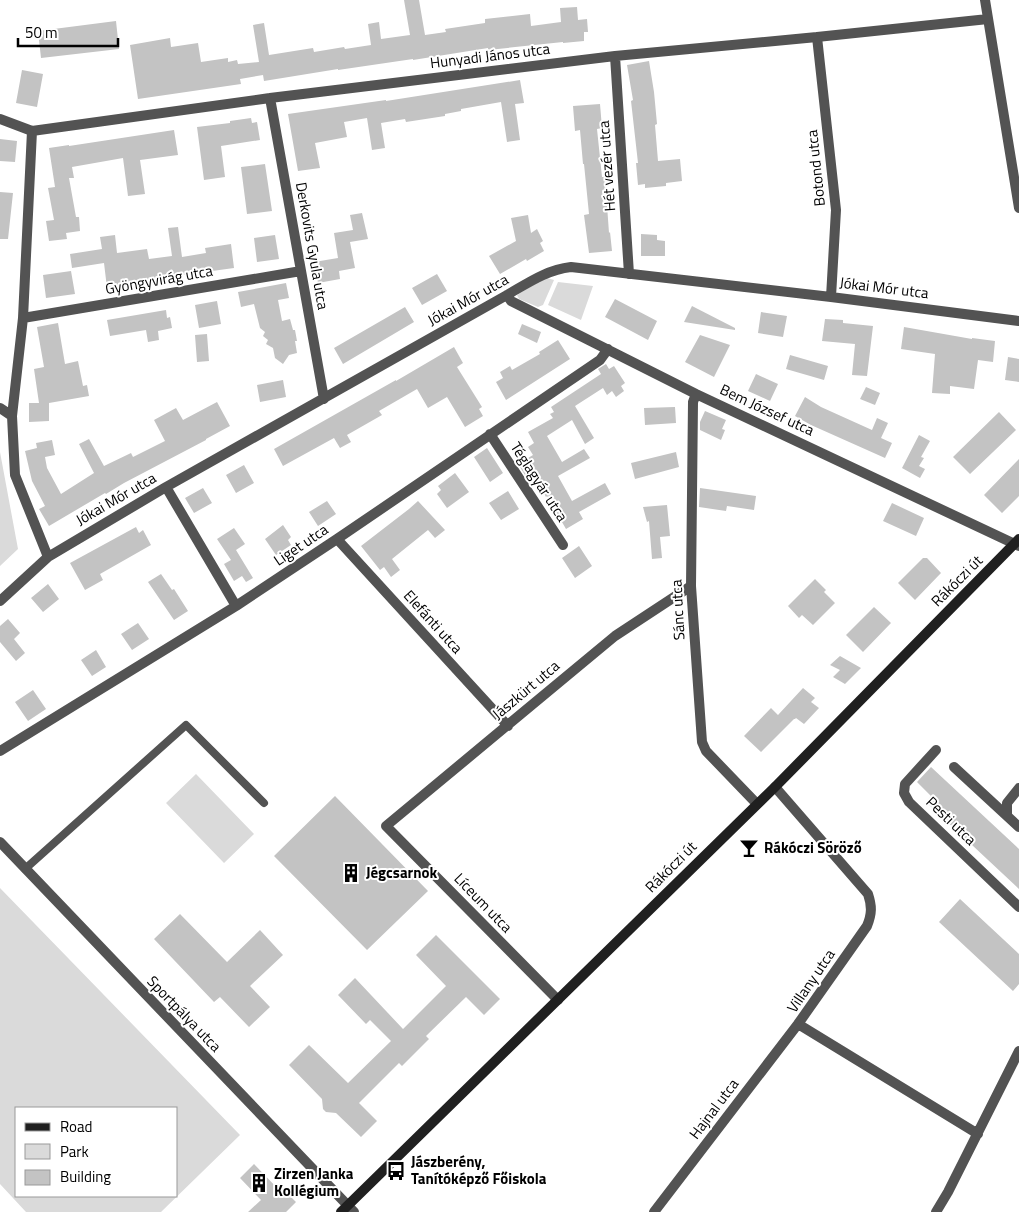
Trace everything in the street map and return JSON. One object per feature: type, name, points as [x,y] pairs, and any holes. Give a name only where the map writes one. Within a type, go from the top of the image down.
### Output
[{"type":"street","points":[[985,0],[1017,186],[1019,208]]},
{"type":"street","name":"Hunyadi János utca","points":[[0,119],[32,131],[270,98],[615,56],[988,19]]},
{"type":"street","name":"Botond utca","points":[[817,37],[836,210],[830,296]]},
{"type":"street","name":"Hét vezér utca","points":[[615,56],[629,274]]},
{"type":"street","name":"Derkovits Gyula utca","points":[[270,98],[324,399]]},
{"type":"street","points":[[32,131],[22,318],[12,416],[15,475],[48,557]]},
{"type":"street","name":"Jókai Mór utca","points":[[0,601],[48,557],[166,487],[506,295],[557,269],[571,267],[830,296],[1019,321]]},
{"type":"street","name":"Gyöngyvirág utca","points":[[22,318],[301,271]]},
{"type":"street","name":"Bem József utca","points":[[506,295],[511,301],[696,394],[1018,543]]},
{"type":"street","name":"Liget utca","points":[[0,751],[236,606],[600,360],[608,350]]},
{"type":"street","name":"Sánc utca","points":[[696,394],[693,402],[691,586],[702,742],[706,752],[757,804]]},
{"type":"street","points":[[0,408],[12,416]]},
{"type":"street","name":"Téglagyár utca","points":[[490,434],[563,545]]},
{"type":"street","points":[[166,487],[236,606]]},
{"type":"street","name":"Elefánti utca","points":[[337,539],[508,726]]},
{"type":"street","name":"Rákóczi út","points":[[347,1210],[775,787],[1018,543]]},
{"type":"street","name":"Jászkürt utca","points":[[386,826],[615,636],[691,586]]},
{"type":"street","name":"Pesti utca","points":[[936,750],[905,784],[904,793],[909,802],[1019,907]]},
{"type":"street","points":[[954,767],[1019,827]]},
{"type":"street","name":"Villany utca","points":[[775,787],[868,894],[872,905],[871,916],[867,926],[798,1024],[978,1134]]},
{"type":"street","points":[[1007,815],[1007,803],[1019,788]]},
{"type":"street","name":"Líceum utca","points":[[386,826],[558,1000]]},
{"type":"street","name":"Sportpálya utca","points":[[0,842],[347,1210]]},
{"type":"street","name":"Hajnal utca","points":[[654,1212],[798,1024]]},
{"type":"street","points":[[936,1212],[978,1134],[1019,1051]]},
{"type":"lane","points":[[25,869],[186,725],[264,803]]},
{"type":"green space","points":[[547,278],[554,280],[543,305],[538,307],[519,299],[517,295]]},
{"type":"green space","points":[[558,282],[593,286],[581,320],[548,305]]},
{"type":"green space","points":[[0,452],[18,549],[0,566]]},
{"type":"green space","points":[[196,774],[254,834],[224,863],[166,803]]},
{"type":"green space","points":[[0,888],[240,1135],[178,1195],[178,1107],[15,1107],[15,1197],[176,1197],[161,1212],[26,1212],[0,1184]]},
{"type":"building","points":[[404,0],[419,0],[425,35],[446,32],[445,29],[485,23],[485,19],[530,14],[531,26],[561,22],[560,8],[577,7],[578,20],[587,19],[588,32],[584,32],[584,41],[488,50],[488,48],[264,81],[263,75],[240,79],[241,84],[138,99],[130,45],[170,38],[171,47],[198,43],[201,62],[228,58],[228,62],[237,60],[238,64],[259,62],[253,25],[264,23],[269,55],[313,48],[314,52],[371,45],[368,24],[379,22],[381,39],[410,35]]},
{"type":"building","points":[[116,21],[119,49],[41,58],[38,31]]},
{"type":"building","points":[[649,61],[657,124],[655,125],[658,161],[680,159],[682,181],[666,183],[666,186],[645,188],[645,184],[638,185],[636,163],[638,163],[631,101],[633,100],[627,65]]},
{"type":"building","points":[[22,70],[43,74],[37,107],[16,103]]},
{"type":"building","points":[[520,80],[524,103],[515,104],[520,140],[507,142],[501,102],[461,109],[461,111],[445,114],[445,116],[406,122],[405,119],[381,123],[385,148],[372,150],[367,118],[344,122],[347,137],[315,143],[320,168],[298,171],[288,114]]},
{"type":"building","points":[[600,104],[602,128],[597,129],[602,177],[605,177],[612,251],[589,253],[584,215],[589,214],[584,164],[580,130],[575,131],[573,106]]},
{"type":"building","points":[[251,118],[252,123],[257,122],[260,140],[221,146],[225,177],[204,180],[197,127]]},
{"type":"building","points":[[174,130],[178,155],[140,160],[145,194],[128,196],[123,158],[72,167],[74,178],[69,178],[76,217],[79,217],[80,231],[66,233],[67,239],[49,241],[46,221],[54,220],[48,188],[55,187],[49,148]]},
{"type":"building","points":[[0,139],[17,141],[15,162],[0,161]]},
{"type":"building","points":[[265,164],[272,211],[247,214],[241,167]]},
{"type":"building","points":[[0,192],[13,193],[8,239],[0,239]]},
{"type":"building","points":[[362,213],[368,239],[350,242],[355,268],[339,271],[340,279],[318,283],[314,262],[338,258],[334,233],[353,230],[350,215]]},
{"type":"building","points":[[528,215],[531,233],[537,229],[543,241],[540,243],[544,251],[500,274],[489,256],[516,241],[511,218]]},
{"type":"building","points":[[178,227],[182,257],[206,253],[205,248],[231,244],[234,268],[107,288],[104,263],[72,268],[70,254],[102,249],[100,237],[115,235],[117,253],[147,249],[149,259],[172,256],[168,228]]},
{"type":"building","points":[[641,234],[657,235],[657,240],[665,241],[665,256],[641,256]]},
{"type":"building","points":[[275,235],[279,259],[257,262],[254,238]]},
{"type":"building","points":[[71,271],[75,294],[46,298],[43,275]]},
{"type":"building","points":[[437,274],[447,291],[422,305],[412,288]]},
{"type":"building","points":[[286,283],[289,298],[278,300],[282,321],[290,319],[293,330],[295,330],[297,353],[289,355],[283,364],[275,358],[273,348],[266,344],[268,340],[263,336],[265,332],[260,328],[254,304],[241,307],[238,292]]},
{"type":"building","points":[[615,299],[657,321],[648,340],[605,317]]},
{"type":"building","points":[[217,301],[221,324],[199,328],[195,305]]},
{"type":"building","points":[[692,306],[735,328],[735,330],[684,322]]},
{"type":"building","points":[[405,307],[414,322],[343,364],[334,348]]},
{"type":"building","points":[[166,310],[167,318],[170,317],[172,328],[158,331],[159,340],[148,342],[146,330],[110,336],[107,320]]},
{"type":"building","points":[[761,312],[787,316],[783,337],[758,333]]},
{"type":"building","points":[[825,319],[843,320],[843,323],[873,326],[867,376],[852,375],[855,344],[822,341]]},
{"type":"building","points":[[58,323],[65,364],[78,361],[83,386],[87,385],[89,396],[49,403],[49,421],[29,422],[29,403],[39,403],[34,369],[44,367],[37,327]]},
{"type":"building","points":[[522,324],[541,332],[537,343],[518,334]]},
{"type":"building","points":[[904,327],[972,339],[995,341],[993,362],[978,360],[974,389],[950,386],[950,394],[932,393],[935,354],[901,349]]},
{"type":"building","points":[[207,334],[209,361],[197,362],[195,335]]},
{"type":"building","points":[[700,335],[730,345],[714,377],[685,362]]},
{"type":"building","points":[[558,340],[570,359],[506,400],[496,382],[503,378],[500,372],[510,366],[512,370],[540,354],[539,352]]},
{"type":"building","points":[[454,347],[463,363],[457,367],[482,407],[479,409],[483,416],[465,427],[447,397],[428,408],[417,389],[379,411],[382,415],[347,435],[351,442],[340,448],[334,438],[283,466],[274,449]]},
{"type":"building","points":[[790,355],[828,366],[824,380],[786,369]]},
{"type":"building","points":[[1008,357],[1019,359],[1019,382],[1005,380]]},
{"type":"building","points":[[606,364],[609,369],[614,366],[625,383],[621,386],[624,391],[616,397],[612,391],[607,395],[603,388],[575,406],[594,438],[585,444],[572,420],[547,436],[562,462],[584,449],[590,458],[558,476],[572,501],[605,483],[611,494],[579,512],[583,519],[566,529],[531,471],[525,475],[518,464],[533,455],[528,447],[534,443],[528,432],[553,418],[550,414],[554,412],[551,407],[601,374],[598,369]]},
{"type":"building","points":[[756,374],[778,384],[770,401],[748,391]]},
{"type":"building","points":[[283,380],[286,397],[260,402],[257,385]]},
{"type":"building","points":[[866,387],[880,393],[875,405],[860,399]]},
{"type":"building","points":[[805,397],[821,407],[872,430],[877,418],[888,423],[881,438],[892,443],[885,458],[795,416]]},
{"type":"building","points":[[217,402],[230,426],[105,493],[49,526],[39,509],[45,506],[32,481],[25,451],[37,448],[36,443],[52,440],[55,455],[45,457],[47,468],[61,494],[94,473],[79,444],[89,439],[104,466],[131,453],[133,457],[165,441],[154,420],[176,408],[183,420]]},
{"type":"building","points":[[675,407],[676,423],[645,425],[644,408]]},
{"type":"building","points":[[705,411],[726,420],[722,429],[725,430],[721,440],[700,430],[700,422]]},
{"type":"building","points":[[999,412],[1016,430],[970,474],[953,457]]},
{"type":"building","points":[[919,435],[930,441],[921,457],[924,458],[919,466],[925,469],[920,478],[902,468]]},
{"type":"building","points":[[487,448],[503,473],[490,482],[474,457]]},
{"type":"building","points":[[676,452],[679,467],[635,479],[631,463]]},
{"type":"building","points":[[1019,459],[1019,496],[1002,513],[984,495]]},
{"type":"building","points":[[244,465],[254,483],[236,493],[226,475]]},
{"type":"building","points":[[455,473],[469,492],[447,508],[437,494],[441,490],[438,486]]},
{"type":"building","points":[[203,488],[212,503],[194,513],[185,498]]},
{"type":"building","points":[[700,488],[756,496],[754,510],[727,506],[726,511],[699,507]]},
{"type":"building","points":[[508,491],[519,509],[501,520],[489,503]]},
{"type":"building","points":[[327,501],[336,514],[318,526],[309,512]]},
{"type":"building","points":[[418,501],[445,530],[435,538],[428,530],[392,559],[400,570],[391,577],[384,567],[380,570],[361,546]]},
{"type":"building","points":[[892,503],[924,518],[916,536],[883,521]]},
{"type":"building","points":[[667,505],[670,536],[660,537],[662,558],[652,559],[649,521],[647,522],[643,507]]},
{"type":"building","points":[[283,525],[291,537],[288,540],[291,545],[276,555],[265,539]]},
{"type":"building","points":[[136,527],[139,533],[143,530],[151,545],[100,574],[103,580],[85,590],[70,563]]},
{"type":"building","points":[[234,528],[245,544],[236,550],[253,578],[246,582],[242,576],[234,581],[224,564],[231,560],[217,539]]},
{"type":"building","points":[[579,546],[592,566],[575,578],[562,558]]},
{"type":"building","points":[[923,558],[927,558],[941,573],[915,600],[898,583]]},
{"type":"building","points":[[161,574],[172,590],[174,589],[188,611],[174,620],[148,582]]},
{"type":"building","points":[[815,579],[835,603],[813,625],[802,615],[799,618],[788,606]]},
{"type":"building","points":[[48,584],[59,599],[43,612],[31,598]]},
{"type":"building","points":[[874,607],[891,623],[863,652],[846,635]]},
{"type":"building","points":[[8,619],[20,633],[14,639],[25,653],[16,661],[0,642],[0,626]]},
{"type":"building","points":[[138,623],[149,639],[132,650],[121,634]]},
{"type":"building","points":[[96,650],[106,667],[92,676],[81,660]]},
{"type":"building","points":[[840,656],[861,668],[845,684],[833,677],[840,670],[830,665]]},
{"type":"building","points":[[803,688],[815,698],[811,702],[819,708],[804,724],[796,718],[794,719],[761,752],[744,736],[771,708],[778,715]]},
{"type":"building","points":[[33,690],[46,709],[28,721],[15,702]]},
{"type":"building","points":[[931,767],[1019,849],[1019,889],[926,802],[931,796],[917,782]]},
{"type":"building","name":"Jégcsarnok","points":[[335,796],[428,891],[367,950],[274,856]]},
{"type":"building","points":[[960,899],[1019,954],[1019,984],[1013,991],[939,922]]},
{"type":"building","points":[[180,914],[227,962],[260,930],[283,955],[250,986],[270,1007],[249,1027],[220,997],[214,1002],[154,939]]},
{"type":"building","points":[[436,935],[500,999],[484,1015],[466,997],[426,1036],[429,1039],[402,1066],[399,1063],[359,1103],[377,1121],[361,1137],[336,1113],[326,1112],[323,1109],[322,1099],[289,1065],[309,1045],[348,1083],[391,1041],[370,1020],[366,1024],[338,995],[355,978],[403,1029],[446,986],[416,955]]},
{"type":"building","name":"Zirzen Janka Kollégium","points":[[254,1164],[280,1191],[282,1188],[296,1202],[286,1212],[248,1212],[261,1200],[240,1178]]},
{"type":"place","name":"Rákóczi Söröző","points":[[749,848]]},
{"type":"place","name":"Jégcsarnok","points":[[351,873]]},
{"type":"place","name":"Jászberény, Tanítóképző Főiskola","points":[[396,1171]]},
{"type":"place","name":"Zirzen Janka Kollégium","points":[[259,1183]]}]
